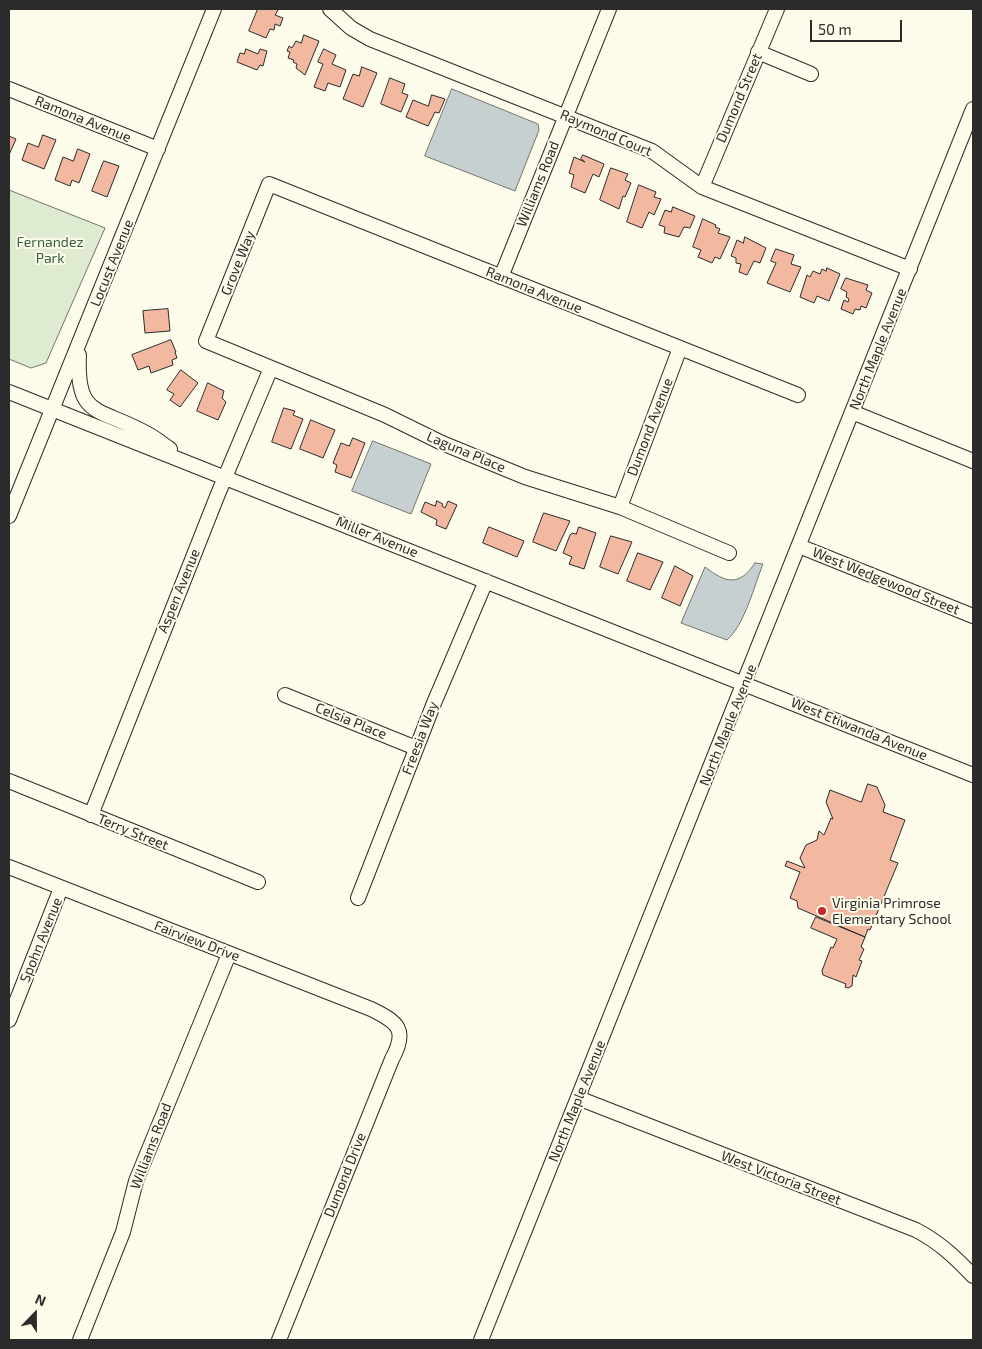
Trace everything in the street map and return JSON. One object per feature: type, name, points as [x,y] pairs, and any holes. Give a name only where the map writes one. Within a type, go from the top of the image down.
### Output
[{"type":"street","name":"Locust Avenue","points":[[9,516],[214,9]]},
{"type":"street","name":"Raymond Court","points":[[330,9],[350,28],[370,39],[652,152],[702,187],[910,269]]},
{"type":"street","name":"Williams Road","points":[[501,277],[609,9]]},
{"type":"street","name":"Dumond Street","points":[[702,187],[777,9]]},
{"type":"street","points":[[758,52],[811,74]]},
{"type":"street","name":"Ramona Avenue","points":[[9,89],[158,149]]},
{"type":"street","name":"North Maple Avenue","points":[[481,1340],[973,109]]},
{"type":"street","name":"Ramona Avenue","points":[[269,184],[798,395]]},
{"type":"street","name":"Grove Way","points":[[206,341],[269,184]]},
{"type":"street","name":"Laguna Place","points":[[206,341],[385,415],[442,443],[508,470],[620,507],[729,553]]},
{"type":"street","points":[[80,343],[79,383],[88,405],[102,414],[144,432],[191,464]]},
{"type":"street","name":"Dumond Avenue","points":[[620,507],[680,348]]},
{"type":"street","name":"Aspen Avenue","points":[[91,815],[225,477],[271,368]]},
{"type":"street","name":"Miller Avenue","points":[[9,392],[744,683]]},
{"type":"street","points":[[852,412],[973,460]]},
{"type":"street","name":"West Wedgewood Street","points":[[799,546],[973,616]]},
{"type":"street","name":"Freesia Way","points":[[358,898],[416,748],[486,581]]},
{"type":"street","name":"West Etiwanda Avenue","points":[[744,683],[973,775]]},
{"type":"street","name":"Celsia Place","points":[[285,695],[416,748]]},
{"type":"street","name":"Terry Street","points":[[9,781],[258,882]]},
{"type":"street","name":"Fairview Drive","points":[[9,867],[385,1016]]},
{"type":"street","name":"Spohn Avenue","points":[[9,1020],[61,888]]},
{"type":"street","name":"Williams Road","points":[[80,1340],[124,1232],[136,1181],[230,954]]},
{"type":"street","name":"Dumond Drive","points":[[279,1340],[392,1059],[400,1044],[398,1028],[394,1020],[385,1016]]},
{"type":"street","name":"West Victoria Street","points":[[578,1098],[916,1230],[951,1252],[973,1276]]},
{"type":"green space","name":"Fernandez Park","points":[[9,190],[105,228],[46,363],[31,368],[9,359]]},
{"type":"shaded area","points":[[452,89],[538,124],[539,130],[515,191],[425,156]]},
{"type":"shaded area","points":[[373,441],[431,464],[411,514],[352,491]]},
{"type":"shaded area","points":[[755,563],[763,564],[744,615],[727,640],[681,623],[705,567],[719,576],[732,580],[743,576]]},
{"type":"building","points":[[258,9],[276,9],[278,10],[275,15],[283,18],[280,26],[275,24],[274,30],[270,29],[266,38],[249,31]]},
{"type":"building","points":[[304,35],[319,41],[305,75],[296,68],[297,64],[293,62],[294,60],[288,58],[290,52],[287,51],[289,46],[292,48],[296,41],[301,43]]},
{"type":"building","points":[[246,49],[258,54],[260,49],[267,51],[263,66],[260,65],[257,70],[237,62],[240,53],[244,54]]},
{"type":"building","points":[[324,49],[336,55],[332,64],[346,70],[340,87],[328,83],[325,91],[314,87],[323,64],[318,62]]},
{"type":"building","points":[[362,67],[377,73],[363,107],[343,99],[353,74],[359,76]]},
{"type":"building","points":[[390,78],[405,84],[402,93],[408,95],[401,112],[381,104]]},
{"type":"building","points":[[432,95],[445,99],[439,113],[435,112],[428,126],[406,117],[413,100],[428,106]]},
{"type":"building","points":[[43,135],[56,140],[44,169],[22,160],[28,143],[38,147]]},
{"type":"building","points":[[9,136],[16,139],[9,155]]},
{"type":"building","points":[[78,149],[90,154],[79,183],[72,180],[70,186],[55,180],[63,157],[73,161]]},
{"type":"building","points":[[583,155],[604,164],[599,177],[593,174],[585,193],[571,187],[574,175],[569,173],[574,157],[585,162],[581,159]]},
{"type":"building","points":[[104,161],[119,166],[107,197],[92,191]]},
{"type":"building","points":[[611,168],[628,174],[625,180],[631,183],[625,197],[623,196],[619,209],[600,200]]},
{"type":"building","points":[[639,185],[656,192],[654,197],[661,199],[654,215],[649,212],[642,228],[627,222]]},
{"type":"building","points":[[673,207],[695,216],[690,228],[684,227],[679,237],[664,233],[665,227],[659,225],[665,210],[671,212]]},
{"type":"building","points":[[703,219],[716,225],[715,227],[720,229],[718,233],[730,237],[720,259],[715,257],[712,263],[698,257],[701,250],[693,247]]},
{"type":"building","points":[[745,237],[766,248],[760,263],[754,261],[747,275],[739,272],[741,264],[736,263],[736,258],[731,256],[737,240],[743,243]]},
{"type":"building","points":[[776,249],[794,255],[791,264],[801,267],[790,292],[767,283],[776,263],[771,261]]},
{"type":"building","points":[[827,268],[840,274],[829,301],[817,296],[814,303],[800,297],[807,275],[810,277],[813,271],[820,274],[822,269],[826,271]]},
{"type":"building","points":[[846,278],[868,285],[866,290],[872,293],[866,308],[861,306],[860,310],[855,309],[853,314],[841,309],[844,300],[848,302],[849,299],[846,297],[847,292],[841,289]]},
{"type":"building","points":[[168,309],[170,331],[145,333],[143,311]]},
{"type":"building","points":[[171,340],[177,358],[172,360],[173,365],[151,373],[149,366],[138,370],[132,355]]},
{"type":"building","points":[[181,370],[198,383],[180,407],[170,400],[174,394],[167,390]]},
{"type":"building","points":[[208,383],[224,391],[222,398],[226,402],[218,420],[197,411]]},
{"type":"building","points":[[284,408],[295,411],[293,415],[303,419],[291,449],[272,442]]},
{"type":"building","points":[[311,420],[335,430],[323,458],[300,449]]},
{"type":"building","points":[[353,438],[365,443],[351,478],[335,472],[337,465],[333,463],[341,443],[349,446]]},
{"type":"building","points":[[437,501],[443,504],[442,506],[445,508],[448,501],[457,505],[446,529],[436,525],[437,520],[421,512],[425,502],[435,506]]},
{"type":"building","points":[[544,513],[570,521],[556,551],[533,542]]},
{"type":"building","points":[[489,527],[524,541],[517,557],[483,543]]},
{"type":"building","points":[[579,527],[596,533],[584,569],[569,564],[572,557],[563,553],[570,535],[572,533],[576,534]]},
{"type":"building","points":[[611,536],[632,542],[618,574],[600,567]]},
{"type":"building","points":[[638,553],[663,562],[650,590],[627,581]]},
{"type":"building","points":[[675,566],[693,576],[680,606],[662,598]]},
{"type":"building","points":[[868,784],[877,787],[885,805],[883,812],[905,820],[890,860],[898,863],[870,930],[868,929],[865,937],[798,908],[797,901],[790,898],[800,872],[785,866],[787,861],[805,868],[800,858],[806,845],[817,840],[819,831],[824,835],[831,818],[833,819],[826,802],[830,790],[861,802]]},
{"type":"building","points":[[816,917],[865,937],[861,947],[864,949],[859,960],[862,961],[856,977],[853,975],[852,986],[848,988],[845,987],[846,984],[823,975],[822,971],[831,947],[833,948],[837,939],[811,928]]},
{"type":"place","name":"Virginia Primrose Elementary School","points":[[822,911]]}]
